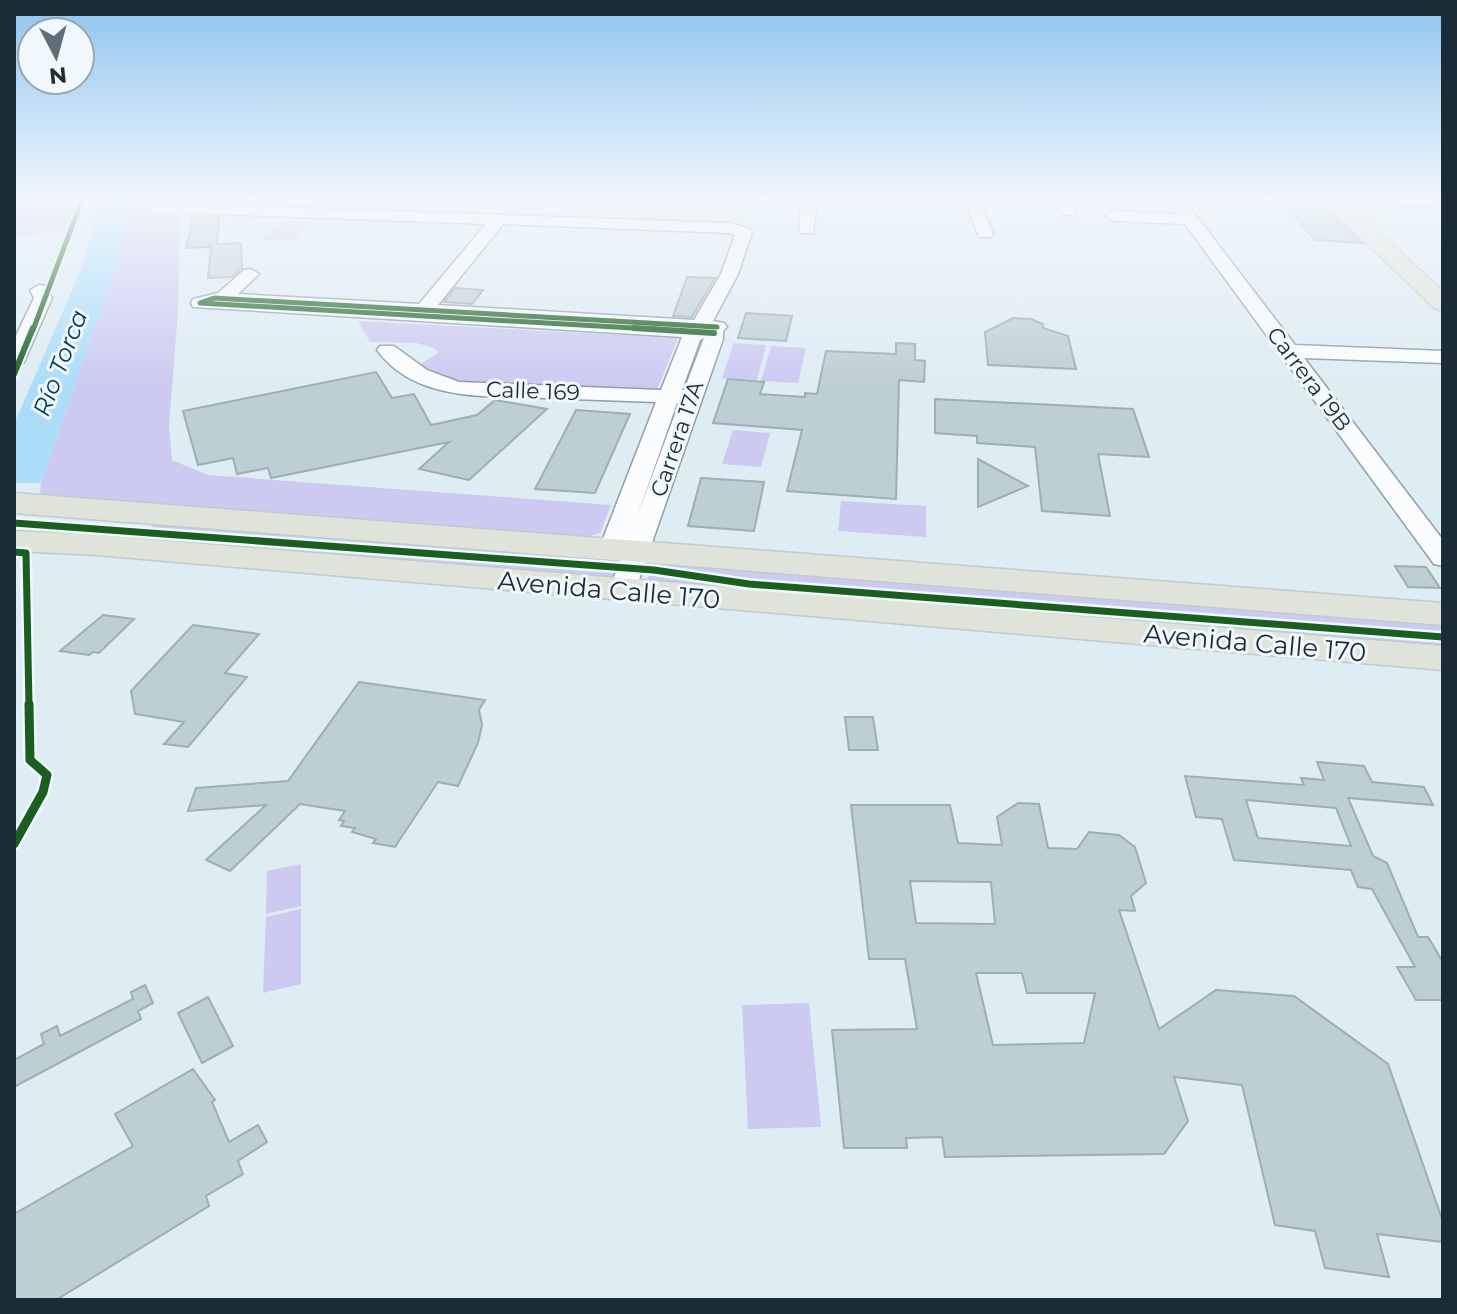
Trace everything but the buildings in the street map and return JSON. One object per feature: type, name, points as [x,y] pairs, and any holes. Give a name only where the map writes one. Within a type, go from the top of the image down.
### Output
[{"type":"main road","points":[[1397,261],[1443,304]]},
{"type":"main road","name":"Avenida Calle 170","points":[[14,503],[1443,614]]},
{"type":"main road","name":"Avenida Calle 170","points":[[14,541],[96,545],[1443,658]]},
{"type":"street","points":[[424,310],[461,261]]},
{"type":"street","name":"Carrera 17A","points":[[623,591],[624,550],[707,329],[714,299],[725,287],[734,261]]},
{"type":"street","name":"Carrera 19B","points":[[1221,261],[1443,558]]},
{"type":"street","points":[[222,299],[250,274]]},
{"type":"street","points":[[14,362],[43,298],[26,289]]},
{"type":"street","points":[[208,299],[222,299],[707,329],[200,303],[208,299]]},
{"type":"street","name":"Calle 169","points":[[387,350],[402,366],[427,380],[459,388],[680,397]]},
{"type":"street","points":[[1287,351],[1443,357]]},
{"type":"shaded area","points":[[117,261],[179,261],[169,425],[172,460],[208,475],[611,505],[600,533],[583,538],[40,494],[41,483]]},
{"type":"shaded area","points":[[358,321],[678,338],[657,390],[466,383],[418,366],[438,353],[436,349],[417,343],[370,342]]},
{"type":"shaded area","points":[[734,343],[766,345],[757,380],[722,378]]},
{"type":"shaded area","points":[[771,346],[806,348],[798,383],[761,381]]},
{"type":"shaded area","points":[[733,430],[770,433],[761,467],[722,464]]},
{"type":"shaded area","points":[[841,501],[926,506],[926,537],[838,531]]},
{"type":"shaded area","points":[[68,514],[623,558],[616,580],[52,533],[91,530],[119,532],[124,537],[133,537],[145,533],[154,523],[108,522]]},
{"type":"shaded area","points":[[655,560],[1443,619],[1443,648],[646,582]]},
{"type":"shaded area","points":[[301,864],[301,906],[266,914],[267,871]]},
{"type":"shaded area","points":[[301,909],[301,984],[263,993],[266,917]]},
{"type":"shaded area","points":[[809,1003],[821,1127],[748,1129],[742,1005]]},
{"type":"water","name":"Río Torca","points":[[83,261],[117,261],[41,483],[14,483],[14,424]]},
{"type":"cycle path","points":[[14,374],[60,261]]},
{"type":"cycle path","points":[[714,333],[200,303],[214,298],[717,327]]},
{"type":"cycle path","points":[[14,523],[654,570],[749,584],[1443,637]]},
{"type":"cycle path","points":[[14,552],[26,553],[30,760],[47,775],[43,792],[14,844]]}]
